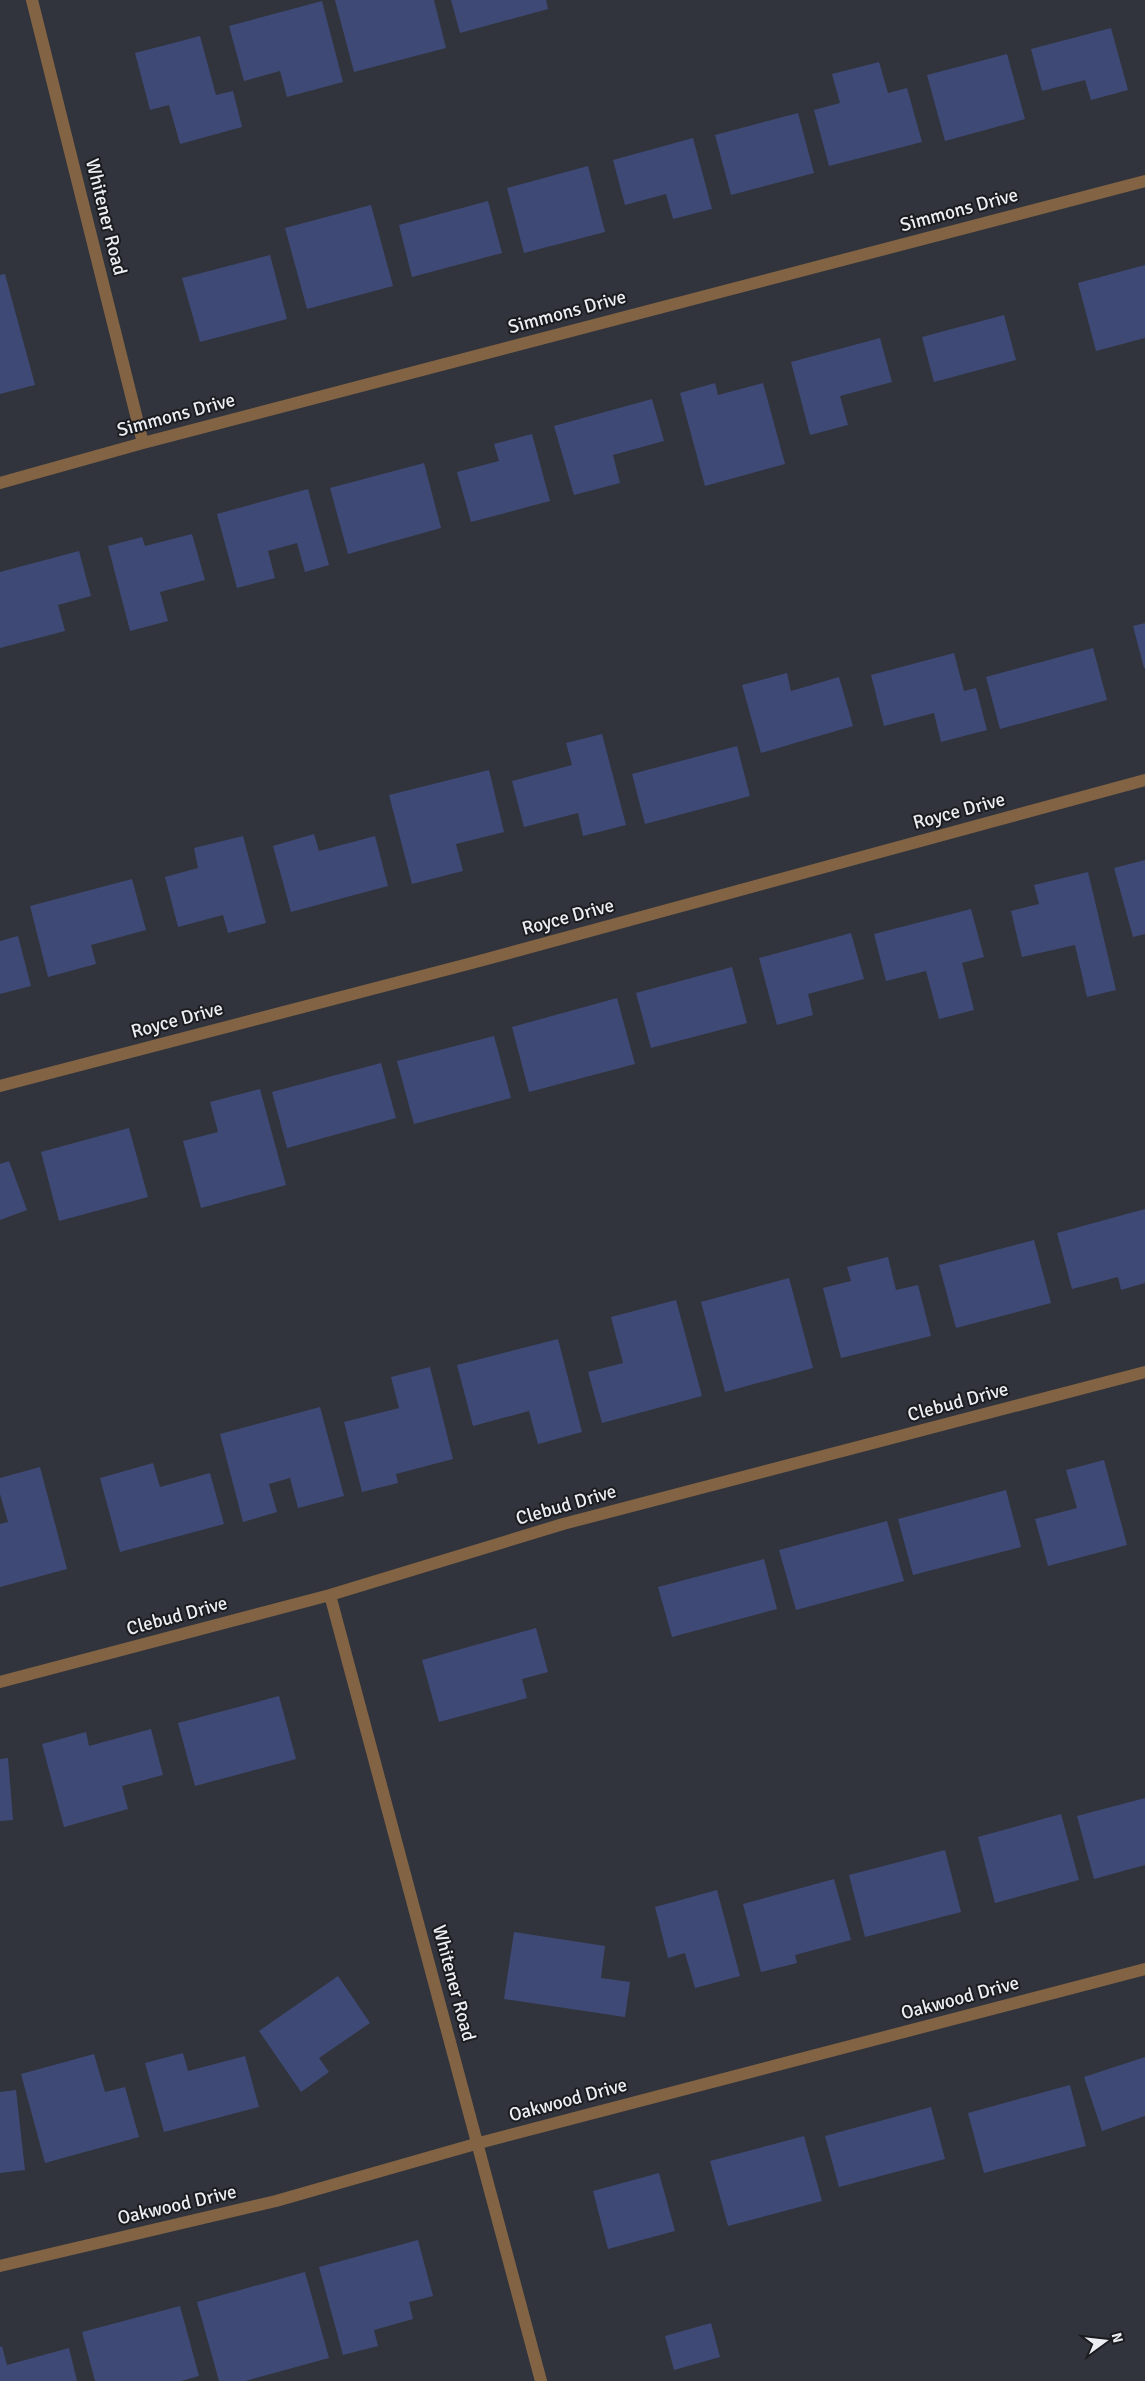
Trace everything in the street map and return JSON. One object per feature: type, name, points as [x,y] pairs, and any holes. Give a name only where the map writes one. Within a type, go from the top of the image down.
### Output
[{"type":"street","name":"Whitener Road","points":[[32,0],[143,443]]},
{"type":"street","name":"Simmons Drive","points":[[0,483],[143,443],[1145,181]]},
{"type":"street","name":"Royce Drive","points":[[0,1086],[472,963],[1145,780]]},
{"type":"street","name":"Clebud Drive","points":[[0,1682],[330,1595],[564,1524],[1145,1372]]},
{"type":"street","name":"Whitener Road","points":[[330,1595],[541,2381]]},
{"type":"street","name":"Oakwood Drive","points":[[0,2266],[276,2201],[478,2143],[1145,1969]]},
{"type":"building","points":[[335,0],[434,0],[446,48],[354,72]]},
{"type":"building","points":[[451,0],[546,0],[548,9],[460,33]]},
{"type":"building","points":[[322,1],[343,82],[287,97],[280,71],[244,81],[229,26]]},
{"type":"building","points":[[1111,28],[1128,90],[1091,100],[1085,80],[1042,91],[1031,49]]},
{"type":"building","points":[[200,36],[216,95],[233,91],[242,127],[180,144],[169,105],[150,110],[135,53]]},
{"type":"building","points":[[1007,54],[1025,119],[945,141],[927,75]]},
{"type":"building","points":[[879,62],[888,93],[907,88],[922,142],[829,166],[814,110],[840,103],[832,74]]},
{"type":"building","points":[[798,113],[814,173],[731,195],[715,135]]},
{"type":"building","points":[[693,138],[712,209],[673,219],[666,194],[625,205],[613,160]]},
{"type":"building","points":[[588,166],[605,232],[524,253],[507,188]]},
{"type":"building","points":[[488,201],[502,253],[412,277],[399,225]]},
{"type":"building","points":[[371,205],[393,286],[307,309],[285,228]]},
{"type":"building","points":[[270,255],[287,319],[200,342],[182,278]]},
{"type":"building","points":[[1145,265],[1145,338],[1096,351],[1078,283]]},
{"type":"building","points":[[5,274],[35,385],[0,394],[0,275]]},
{"type":"building","points":[[1004,315],[1016,360],[934,382],[922,337]]},
{"type":"building","points":[[880,338],[892,382],[840,396],[848,425],[810,435],[791,362]]},
{"type":"building","points":[[715,383],[718,395],[763,383],[785,464],[705,486],[680,393]]},
{"type":"building","points":[[652,399],[664,441],[613,455],[620,483],[574,495],[554,426]]},
{"type":"building","points":[[532,434],[550,501],[471,522],[457,472],[499,461],[494,444]]},
{"type":"building","points":[[424,463],[441,528],[348,554],[330,488]]},
{"type":"building","points":[[308,489],[329,565],[305,572],[297,543],[268,551],[275,578],[237,588],[217,514]]},
{"type":"building","points":[[192,534],[205,580],[160,592],[168,621],[130,631],[108,546],[142,537],[145,546]]},
{"type":"building","points":[[79,551],[91,596],[58,605],[65,631],[0,648],[0,572]]},
{"type":"building","points":[[1145,623],[1145,668],[1144,668],[1133,626]]},
{"type":"building","points":[[1093,648],[1107,700],[1000,729],[986,677]]},
{"type":"building","points":[[954,653],[964,691],[976,688],[987,730],[941,742],[934,713],[884,726],[871,675]]},
{"type":"building","points":[[787,673],[791,691],[839,677],[853,726],[761,753],[742,685]]},
{"type":"building","points":[[602,734],[626,825],[583,836],[578,813],[524,827],[512,781],[572,765],[566,743]]},
{"type":"building","points":[[737,746],[750,796],[645,824],[632,774]]},
{"type":"building","points":[[489,770],[504,832],[456,844],[463,871],[412,884],[389,795]]},
{"type":"building","points":[[314,834],[319,851],[375,836],[388,886],[291,912],[273,846]]},
{"type":"building","points":[[243,836],[266,923],[228,933],[223,915],[178,927],[165,877],[198,868],[194,848]]},
{"type":"building","points":[[1145,860],[1145,934],[1133,937],[1114,868]]},
{"type":"building","points":[[1088,872],[1116,990],[1087,997],[1075,945],[1022,957],[1011,911],[1039,904],[1034,885]]},
{"type":"building","points":[[132,879],[146,930],[91,945],[96,964],[48,977],[30,906]]},
{"type":"building","points":[[971,909],[984,957],[962,963],[974,1010],[939,1019],[926,971],[886,981],[874,934]]},
{"type":"building","points":[[851,933],[864,979],[808,994],[813,1015],[777,1025],[759,958]]},
{"type":"building","points":[[18,936],[31,986],[0,994],[0,941]]},
{"type":"building","points":[[732,967],[747,1023],[651,1048],[636,993]]},
{"type":"building","points":[[617,998],[635,1064],[529,1092],[512,1027]]},
{"type":"building","points":[[494,1036],[511,1098],[414,1124],[397,1061]]},
{"type":"building","points":[[381,1063],[396,1118],[287,1148],[272,1092]]},
{"type":"building","points":[[260,1089],[286,1185],[201,1208],[183,1141],[218,1132],[210,1102]]},
{"type":"building","points":[[129,1128],[148,1197],[59,1221],[41,1152]]},
{"type":"building","points":[[9,1161],[27,1210],[0,1220],[0,1164]]},
{"type":"building","points":[[1145,1209],[1145,1283],[1121,1290],[1118,1277],[1072,1289],[1057,1233]]},
{"type":"building","points":[[1034,1240],[1051,1303],[956,1328],[939,1265]]},
{"type":"building","points":[[888,1257],[896,1290],[918,1285],[931,1336],[841,1358],[823,1288],[851,1281],[847,1267]]},
{"type":"building","points":[[789,1278],[813,1368],[725,1392],[701,1302]]},
{"type":"building","points":[[676,1300],[702,1396],[602,1423],[588,1372],[623,1363],[611,1317]]},
{"type":"building","points":[[558,1339],[582,1432],[538,1444],[529,1411],[473,1426],[457,1365]]},
{"type":"building","points":[[430,1367],[453,1459],[396,1474],[398,1483],[362,1492],[344,1422],[399,1408],[391,1377]]},
{"type":"building","points":[[320,1407],[344,1496],[298,1508],[290,1478],[269,1484],[277,1512],[243,1522],[220,1434]]},
{"type":"building","points":[[1104,1460],[1127,1545],[1048,1566],[1035,1519],[1077,1508],[1066,1470]]},
{"type":"building","points":[[153,1463],[160,1487],[210,1473],[224,1524],[120,1552],[100,1478]]},
{"type":"building","points":[[40,1467],[67,1569],[0,1587],[0,1524],[8,1522],[0,1494],[0,1478]]},
{"type":"building","points":[[1006,1490],[1021,1547],[913,1575],[898,1519]]},
{"type":"building","points":[[887,1521],[904,1581],[796,1610],[779,1550]]},
{"type":"building","points":[[764,1559],[777,1609],[672,1637],[658,1587]]},
{"type":"building","points":[[536,1628],[548,1672],[522,1679],[527,1698],[439,1722],[422,1660]]},
{"type":"building","points":[[279,1696],[296,1759],[195,1786],[178,1723]]},
{"type":"building","points":[[151,1729],[163,1775],[122,1786],[128,1809],[64,1827],[42,1744],[86,1732],[89,1746]]},
{"type":"building","points":[[8,1758],[13,1820],[0,1821],[0,1759]]},
{"type":"building","points":[[1145,1798],[1145,1865],[1094,1879],[1077,1816]]},
{"type":"building","points":[[1061,1814],[1079,1880],[995,1903],[978,1837]]},
{"type":"building","points":[[945,1850],[961,1912],[865,1937],[849,1875]]},
{"type":"building","points":[[834,1879],[851,1940],[795,1955],[797,1963],[761,1972],[743,1904]]},
{"type":"building","points":[[717,1890],[740,1976],[695,1988],[685,1953],[668,1958],[655,1907]]},
{"type":"building","points":[[514,1932],[605,1946],[601,1978],[630,1982],[625,2017],[504,1999]]},
{"type":"building","points":[[338,1976],[370,2023],[319,2058],[329,2072],[301,2092],[259,2031]]},
{"type":"building","points":[[183,2053],[188,2071],[245,2056],[259,2107],[164,2132],[145,2063]]},
{"type":"building","points":[[94,2054],[105,2092],[125,2087],[139,2137],[45,2163],[21,2074]]},
{"type":"building","points":[[1145,2057],[1145,2116],[1102,2131],[1084,2077]]},
{"type":"building","points":[[1070,2085],[1086,2146],[984,2173],[968,2113]]},
{"type":"building","points":[[16,2090],[25,2170],[0,2173],[0,2092]]},
{"type":"building","points":[[931,2107],[945,2159],[839,2187],[825,2136]]},
{"type":"building","points":[[804,2136],[822,2201],[728,2226],[710,2161]]},
{"type":"building","points":[[659,2173],[675,2231],[608,2249],[593,2191]]},
{"type":"building","points":[[418,2240],[433,2296],[409,2302],[413,2319],[374,2330],[378,2346],[343,2355],[319,2267]]},
{"type":"building","points":[[305,2272],[329,2358],[245,2381],[219,2381],[197,2302]]},
{"type":"building","points":[[180,2306],[199,2376],[181,2381],[95,2381],[82,2332]]},
{"type":"building","points":[[711,2323],[720,2357],[674,2370],[665,2336]]},
{"type":"building","points":[[2,2346],[7,2365],[69,2348],[77,2381],[0,2381],[0,2347]]}]
